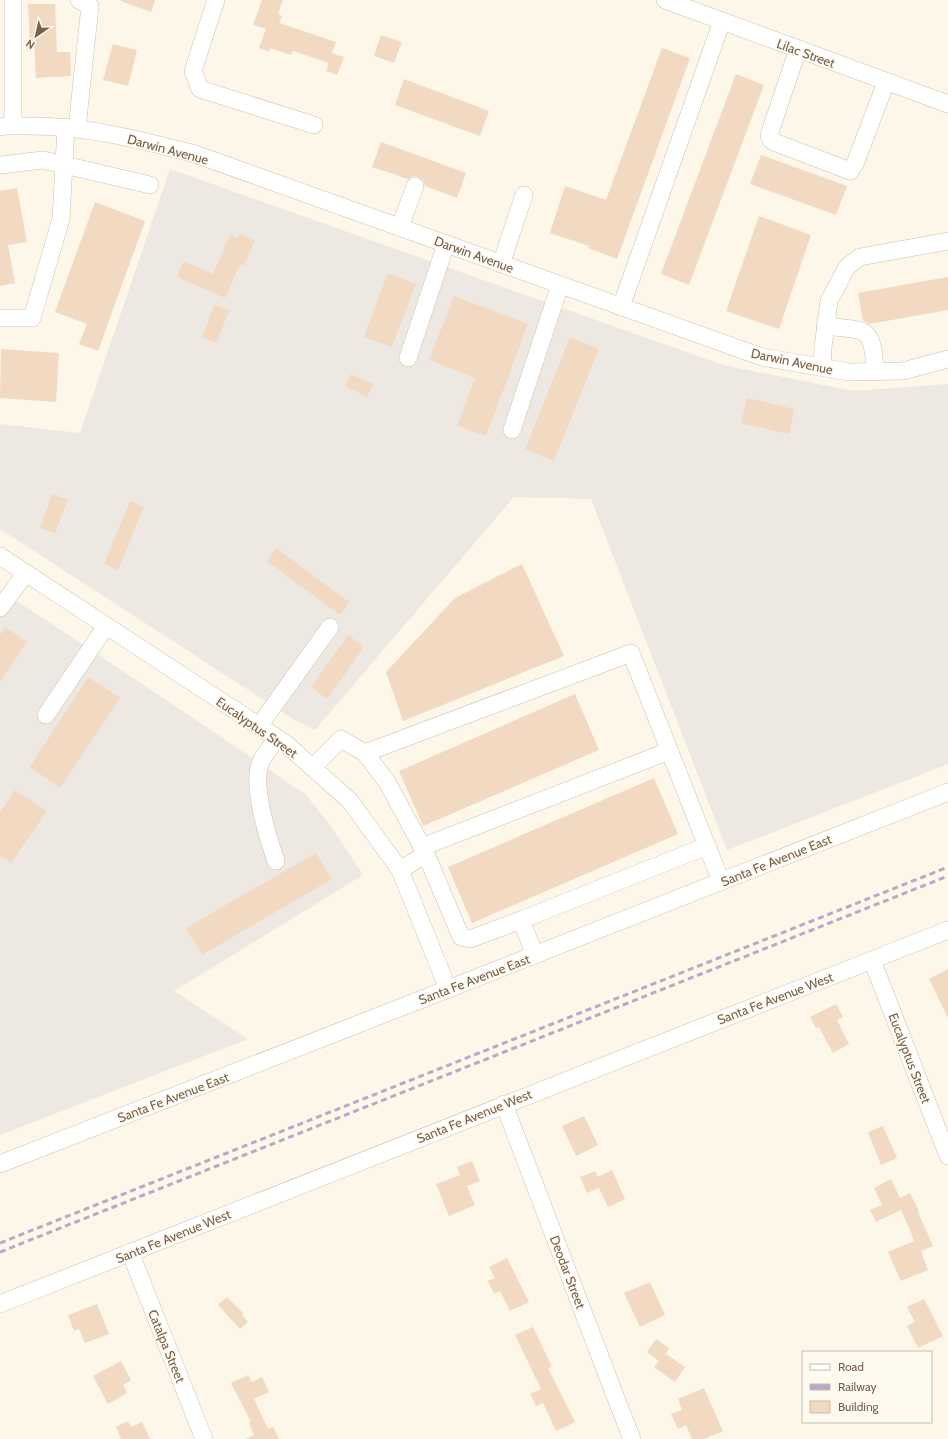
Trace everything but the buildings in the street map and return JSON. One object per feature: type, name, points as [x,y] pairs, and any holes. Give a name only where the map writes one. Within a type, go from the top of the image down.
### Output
[{"type":"street","points":[[0,6],[12,0],[6,126]]},
{"type":"street","points":[[0,318],[32,318],[61,219],[64,165],[72,128],[90,6],[79,0]]},
{"type":"street","points":[[216,0],[193,71],[200,89],[314,126]]},
{"type":"street","name":"Lilac Street","points":[[665,0],[948,104]]},
{"type":"street","points":[[621,307],[722,21]]},
{"type":"street","points":[[798,49],[769,135],[771,140],[850,171],[856,164],[886,82]]},
{"type":"street","name":"Darwin Avenue","points":[[6,126],[72,128],[130,137],[195,154],[762,357],[849,372],[903,371],[948,359]]},
{"type":"street","points":[[0,165],[43,160],[150,185]]},
{"type":"street","points":[[400,228],[415,186]]},
{"type":"street","points":[[501,264],[524,195]]},
{"type":"street","points":[[822,367],[825,326],[829,301],[847,267],[860,257],[948,241]]},
{"type":"street","points":[[408,358],[446,244]]},
{"type":"street","points":[[512,430],[560,285]]},
{"type":"street","points":[[825,326],[862,331],[870,336],[874,350],[875,372]]},
{"type":"street","name":"Eucalyptus Street","points":[[0,556],[278,738],[350,801],[400,870],[448,990]]},
{"type":"street","points":[[0,608],[26,573]]},
{"type":"street","points":[[46,715],[106,626]]},
{"type":"street","points":[[259,726],[330,627]]},
{"type":"street","points":[[365,753],[631,653],[721,882]]},
{"type":"street","points":[[276,861],[263,817],[258,772],[261,762],[278,738]]},
{"type":"street","points":[[312,767],[341,739],[365,753],[387,782],[424,850],[461,938],[470,939],[521,920],[707,846]]},
{"type":"street","points":[[400,870],[424,850],[669,751]]},
{"type":"street","name":"Santa Fe Avenue East","points":[[0,1164],[448,990],[948,792]]},
{"type":"street","points":[[521,920],[535,955]]},
{"type":"street","name":"Santa Fe Avenue West","points":[[0,1304],[948,930]]},
{"type":"street","name":"Eucalyptus Street","points":[[872,960],[948,1156]]},
{"type":"street","name":"Deodar Street","points":[[504,1104],[632,1439]]},
{"type":"street","name":"Catalpa Street","points":[[130,1252],[204,1439]]},
{"type":"shaded area","points":[[170,169],[723,365],[853,391],[948,384],[948,764],[727,850],[591,499],[514,497],[315,730],[293,719],[0,529],[0,424],[80,433]]},
{"type":"shaded area","points":[[0,590],[305,794],[333,829],[363,875],[174,991],[248,1039],[0,1135]]},
{"type":"railway","points":[[0,1243],[948,867]]},
{"type":"railway","points":[[0,1252],[948,876]]}]
